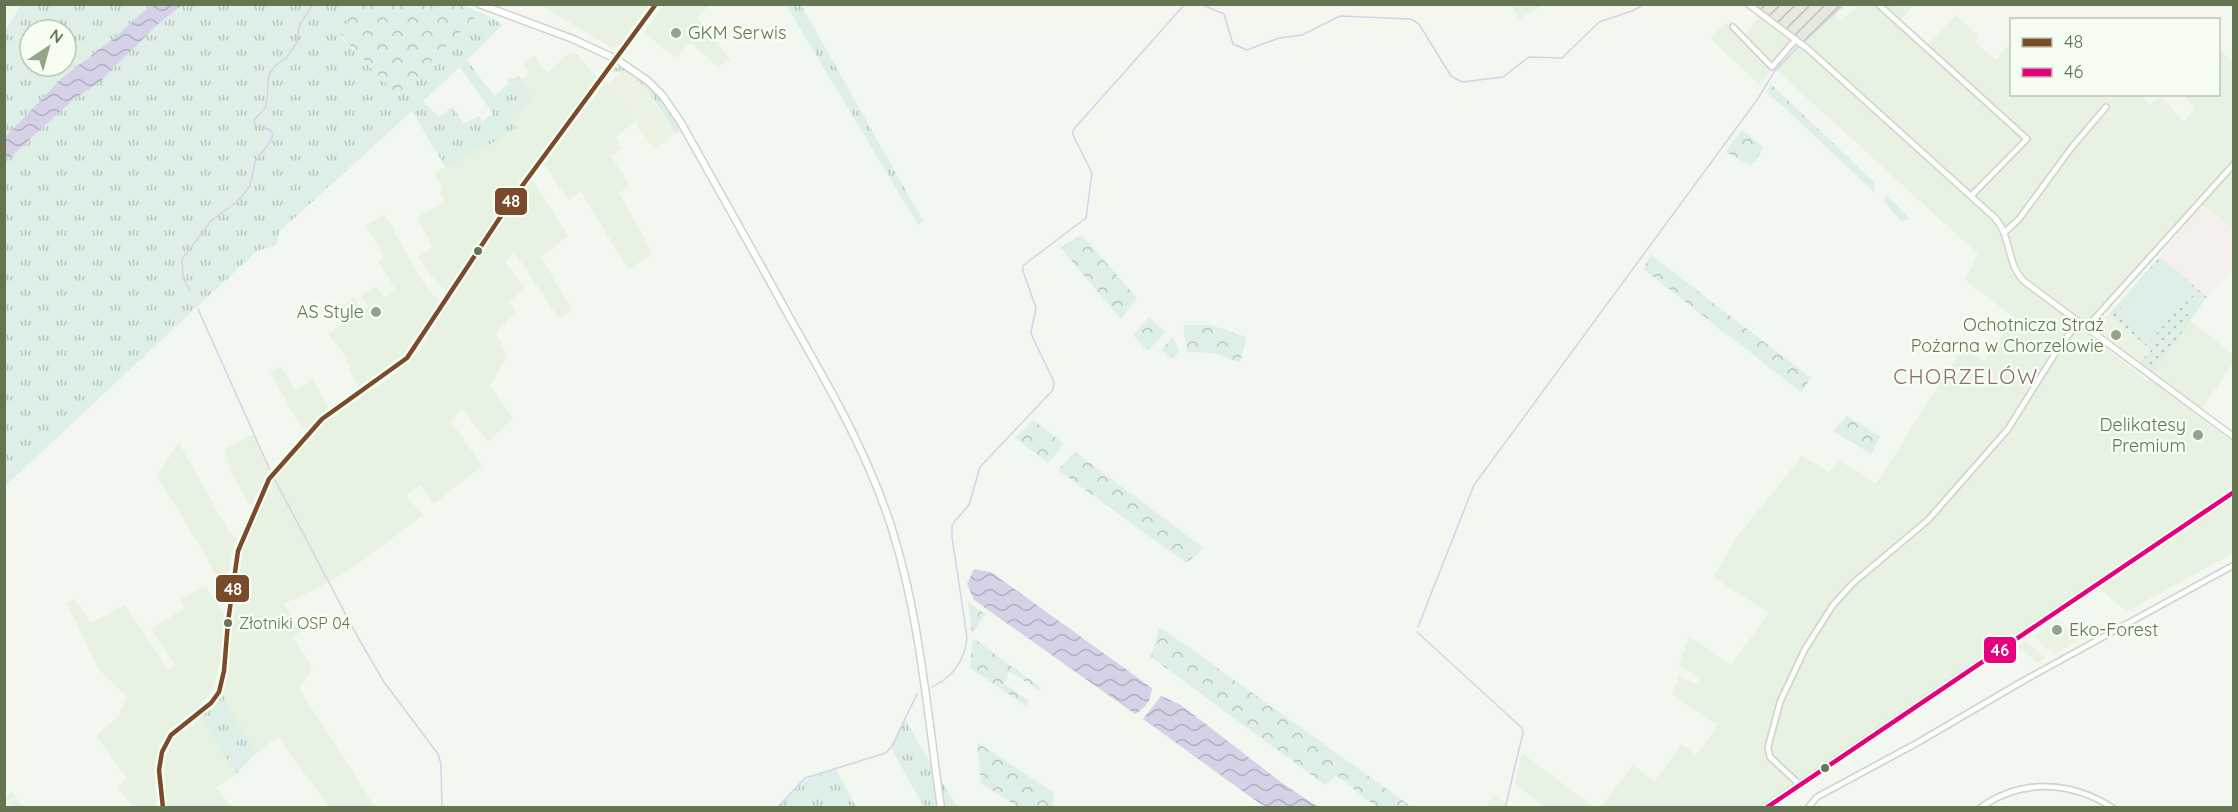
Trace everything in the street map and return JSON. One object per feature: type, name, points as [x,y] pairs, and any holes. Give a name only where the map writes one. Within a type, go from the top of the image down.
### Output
[{"type":"main road","points":[[479,4],[573,39],[616,59],[648,81],[662,95],[681,121],[828,385],[860,448],[890,521],[912,600],[941,807]]},
{"type":"main road","points":[[1765,807],[2234,492]]},
{"type":"street","points":[[163,807],[159,770],[165,742],[176,730],[211,703],[219,692],[224,671],[238,550],[269,479],[322,419],[407,358],[511,201],[656,4]]},
{"type":"street","points":[[1749,4],[1796,39],[1995,218],[2005,232],[2013,266],[2020,278],[2234,437]]},
{"type":"street","points":[[1878,4],[2027,139],[1971,196]]},
{"type":"street","points":[[1732,27],[1772,67],[1796,39]]},
{"type":"street","points":[[2005,232],[2019,219],[2072,147],[2106,107]]},
{"type":"street","points":[[2087,327],[2234,164]]},
{"type":"street","points":[[1800,785],[1770,757],[1768,747],[1783,694],[1817,628],[1852,583],[1928,520],[2008,429],[2061,344],[2079,322]]},
{"type":"street","points":[[1808,807],[1817,796],[1917,743],[2023,681],[2234,565]]},
{"type":"street","points":[[1980,807],[2013,791],[2048,785],[2079,790],[2113,807]]},
{"type":"shaded area","points":[[649,4],[619,46],[611,47],[540,5]]},
{"type":"shaded area","points":[[664,5],[711,5],[696,17],[731,60],[717,67],[690,42],[676,58],[644,33]]},
{"type":"shaded area","points":[[1511,5],[1543,5],[1519,19]]},
{"type":"shaded area","points":[[1748,5],[1846,5],[1799,46]]},
{"type":"shaded area","points":[[1859,5],[1914,5],[1899,21],[1927,46],[1955,15],[1978,35],[1974,41],[1996,60],[2010,43],[2010,96],[2143,96],[2149,105],[2162,97],[2184,122],[2195,109],[2184,96],[2220,96],[2220,49],[2233,63],[2233,229],[2196,200],[2086,332],[2147,381],[2190,320],[2233,355],[2233,363],[2197,416],[2233,442],[2233,553],[2126,612],[2094,583],[1761,807],[1601,808],[1633,764],[1654,782],[1682,744],[1696,755],[1718,725],[1672,695],[1679,676],[1697,685],[1701,680],[1679,665],[1689,636],[1731,665],[1769,613],[1713,577],[1737,537],[1802,456],[1829,472],[1838,460],[1876,484],[1963,347],[1984,361],[2015,318],[1965,280],[1978,254],[1773,67],[1760,86],[1710,38],[1730,20],[1745,34],[1761,16],[1799,46],[1835,14],[1841,21]]},
{"type":"shaded area","points":[[569,53],[577,55],[598,78],[512,195],[448,294],[418,257],[433,247],[417,218],[444,201],[440,192],[443,190],[434,173],[485,145],[491,144],[510,117],[532,99],[520,81],[529,74],[523,64],[534,56],[547,73]]},
{"type":"shaded area","points":[[621,71],[630,74],[643,86],[675,134],[654,149],[608,84]]},
{"type":"shaded area","points":[[606,81],[635,122],[615,137],[621,149],[611,156],[630,186],[619,193],[653,254],[628,269],[581,192],[568,200],[544,164]]},
{"type":"shaded area","points":[[532,179],[568,236],[541,257],[572,310],[559,319],[514,251],[505,262],[525,288],[509,303],[516,311],[496,333],[507,355],[490,387],[513,418],[488,442],[462,409],[451,421],[482,466],[434,504],[420,484],[406,496],[423,515],[358,564],[329,582],[284,604],[300,631],[293,638],[313,669],[299,688],[375,807],[329,807],[278,737],[256,753],[221,692],[240,551],[269,482],[322,422],[351,401],[387,380],[409,362],[420,349],[499,225]]},
{"type":"shaded area","points":[[2201,206],[2233,230],[2233,268],[2207,297],[2160,257]]},
{"type":"shaded area","points":[[385,215],[421,279],[430,292],[441,301],[402,355],[358,388],[343,352],[328,334],[342,324],[335,312],[354,297],[362,312],[368,307],[361,295],[376,286],[384,297],[395,289],[378,261],[384,257],[366,225]]},
{"type":"shaded area","points":[[2109,314],[2151,350],[2140,363],[2093,327]]},
{"type":"shaded area","points":[[282,367],[295,391],[312,379],[329,408],[307,428],[298,423],[270,371]]},
{"type":"shaded area","points":[[254,434],[271,468],[251,506],[232,474],[224,449]]},
{"type":"shaded area","points":[[179,443],[230,534],[237,538],[231,557],[225,596],[205,554],[157,476]]},
{"type":"shaded area","points":[[206,586],[225,616],[220,662],[213,690],[197,709],[169,730],[159,746],[155,773],[157,807],[132,807],[118,786],[127,778],[96,736],[119,715],[127,696],[99,670],[67,603],[74,599],[91,623],[125,605],[168,670],[175,665],[151,629],[185,608],[181,599]]},
{"type":"shaded area","name":"Eko-Forest","points":[[2056,619],[2081,639],[2054,654],[2034,637]]},
{"type":"shaded area","points":[[2026,641],[2045,658],[2037,663],[2018,646]]},
{"type":"shaded area","points":[[201,716],[236,774],[216,788],[232,807],[165,808],[161,772],[164,753],[170,740],[178,731]]},
{"type":"shaded area","points":[[1522,753],[1594,807],[1545,807],[1515,784]]},
{"type":"shaded area","points":[[12,792],[23,807],[11,807],[5,797]]},
{"type":"shaded area","points":[[1494,795],[1511,807],[1485,807]]},
{"type":"green space","points":[[21,5],[151,5],[78,66],[78,18],[18,18],[18,78],[62,78],[5,137],[5,31]]},
{"type":"green space","points":[[182,5],[354,5],[341,37],[398,96],[480,12],[503,24],[467,60],[494,96],[509,84],[507,80],[518,75],[533,99],[510,117],[516,128],[446,168],[412,111],[280,231],[276,245],[257,251],[5,486],[4,162],[73,100],[100,82],[157,25]],"holes":[[[460,67],[493,114],[482,122],[479,116],[463,124],[453,106],[439,117],[423,101]]]},
{"type":"green space","points":[[354,5],[460,5],[480,12],[398,96],[341,36]]},
{"type":"green space","points":[[786,5],[801,5],[923,221],[918,225]]},
{"type":"green space","points":[[616,67],[633,74],[654,92],[672,114],[678,124],[679,132],[676,134],[649,93],[636,79],[625,72],[611,72]]},
{"type":"green space","points":[[1771,84],[1874,182],[1875,193],[1766,92]]},
{"type":"green space","points":[[1742,130],[1763,147],[1755,162],[1750,165],[1725,152]]},
{"type":"green space","points":[[1886,194],[1910,219],[1901,221],[1884,202]]},
{"type":"green space","points":[[1082,235],[1137,298],[1121,319],[1060,247]]},
{"type":"green space","points":[[1651,255],[1811,378],[1801,392],[1643,269]]},
{"type":"green space","points":[[2160,257],[2207,297],[2153,373],[2140,363],[2151,350],[2109,314]]},
{"type":"green space","points":[[2161,262],[2194,291],[2149,342],[2116,314]]},
{"type":"green space","points":[[2198,291],[2206,298],[2190,317],[2182,310]]},
{"type":"green space","points":[[1149,317],[1165,332],[1148,351],[1133,335]]},
{"type":"green space","points":[[1183,325],[1211,325],[1247,337],[1240,362],[1213,353],[1187,352]]},
{"type":"green space","points":[[1173,336],[1179,352],[1171,359],[1162,350]]},
{"type":"green space","points":[[1847,416],[1880,436],[1871,454],[1833,431]]},
{"type":"green space","points":[[1033,420],[1064,444],[1048,463],[1015,438]]},
{"type":"green space","points":[[1075,452],[1202,547],[1200,552],[1186,563],[1058,470]]},
{"type":"green space","points":[[968,602],[985,614],[972,634]]},
{"type":"green space","points":[[1159,628],[1412,807],[1376,807],[1336,775],[1325,785],[1151,657]]},
{"type":"green space","points":[[976,640],[1041,688],[1039,690],[1009,671],[1005,684],[1029,701],[1026,706],[970,668],[972,642]]},
{"type":"green space","points":[[221,692],[256,753],[236,774],[201,716],[214,705]]},
{"type":"green space","points":[[905,720],[957,807],[924,807],[891,748]]},
{"type":"green space","points":[[977,742],[1054,793],[1053,807],[1017,807],[981,783]]},
{"type":"green space","points":[[836,769],[856,807],[778,807],[805,780]]},
{"type":"water","points":[[151,5],[182,5],[157,25],[100,82],[73,100],[5,162],[5,137],[62,78],[78,78],[78,66]]},
{"type":"water","points":[[974,569],[991,572],[1152,688],[1145,706],[1135,714],[974,600],[967,584]]},
{"type":"water","points":[[1161,696],[1181,705],[1282,783],[1318,807],[1267,807],[1259,803],[1143,719]]},
{"type":"waterway","points":[[190,291],[183,277],[182,259],[212,220],[237,202],[250,186],[255,162],[270,142],[273,134],[269,129],[256,127],[254,120],[266,107],[269,74],[285,59],[296,44],[300,24],[313,4]]},
{"type":"waterway","points":[[932,687],[957,667],[964,653],[967,637],[952,526],[969,505],[980,467],[1053,390],[1054,382],[1031,332],[1036,308],[1023,266],[1086,218],[1092,173],[1073,135],[1073,130],[1185,4]]},
{"type":"waterway","points":[[1200,4],[1224,14],[1233,44],[1247,50],[1279,38],[1302,35],[1340,16],[1411,19],[1419,24],[1451,76],[1462,82],[1503,77],[1529,57],[1562,58],[1599,22],[1645,4]]},
{"type":"waterway","points":[[1805,41],[1844,4]]},
{"type":"waterway","points":[[1418,627],[1474,485],[1757,100],[1774,72],[1799,46]]},
{"type":"waterway","points":[[198,309],[270,470]]},
{"type":"waterway","points":[[274,478],[356,634],[384,682],[438,754],[441,764],[442,808]]},
{"type":"waterway","points":[[1417,632],[1522,728],[1523,733],[1505,808]]},
{"type":"waterway","points":[[777,808],[805,778],[886,753],[892,746],[917,694]]},
{"type":"transit line","name":"48","points":[[163,808],[159,770],[162,752],[171,735],[211,703],[219,692],[224,671],[238,551],[269,479],[322,419],[407,358],[511,201],[656,4]]},
{"type":"transit line","name":"46","points":[[1766,808],[2234,492]]},
{"type":"place","name":"GKM Serwis","points":[[676,33]]},
{"type":"place","name":"AS Style","points":[[376,312]]},
{"type":"place","name":"Ochotnicza Straż Pożarna w Chorzelowie","points":[[2116,335]]},
{"type":"place","name":"Delikatesy Premium","points":[[2198,435]]},
{"type":"place","name":"Złotniki OSP 04","points":[[228,623]]},
{"type":"place","name":"Eko-Forest","points":[[2057,630]]},
{"type":"district","name":"CHORZELÓW","points":[[1966,377]]}]
